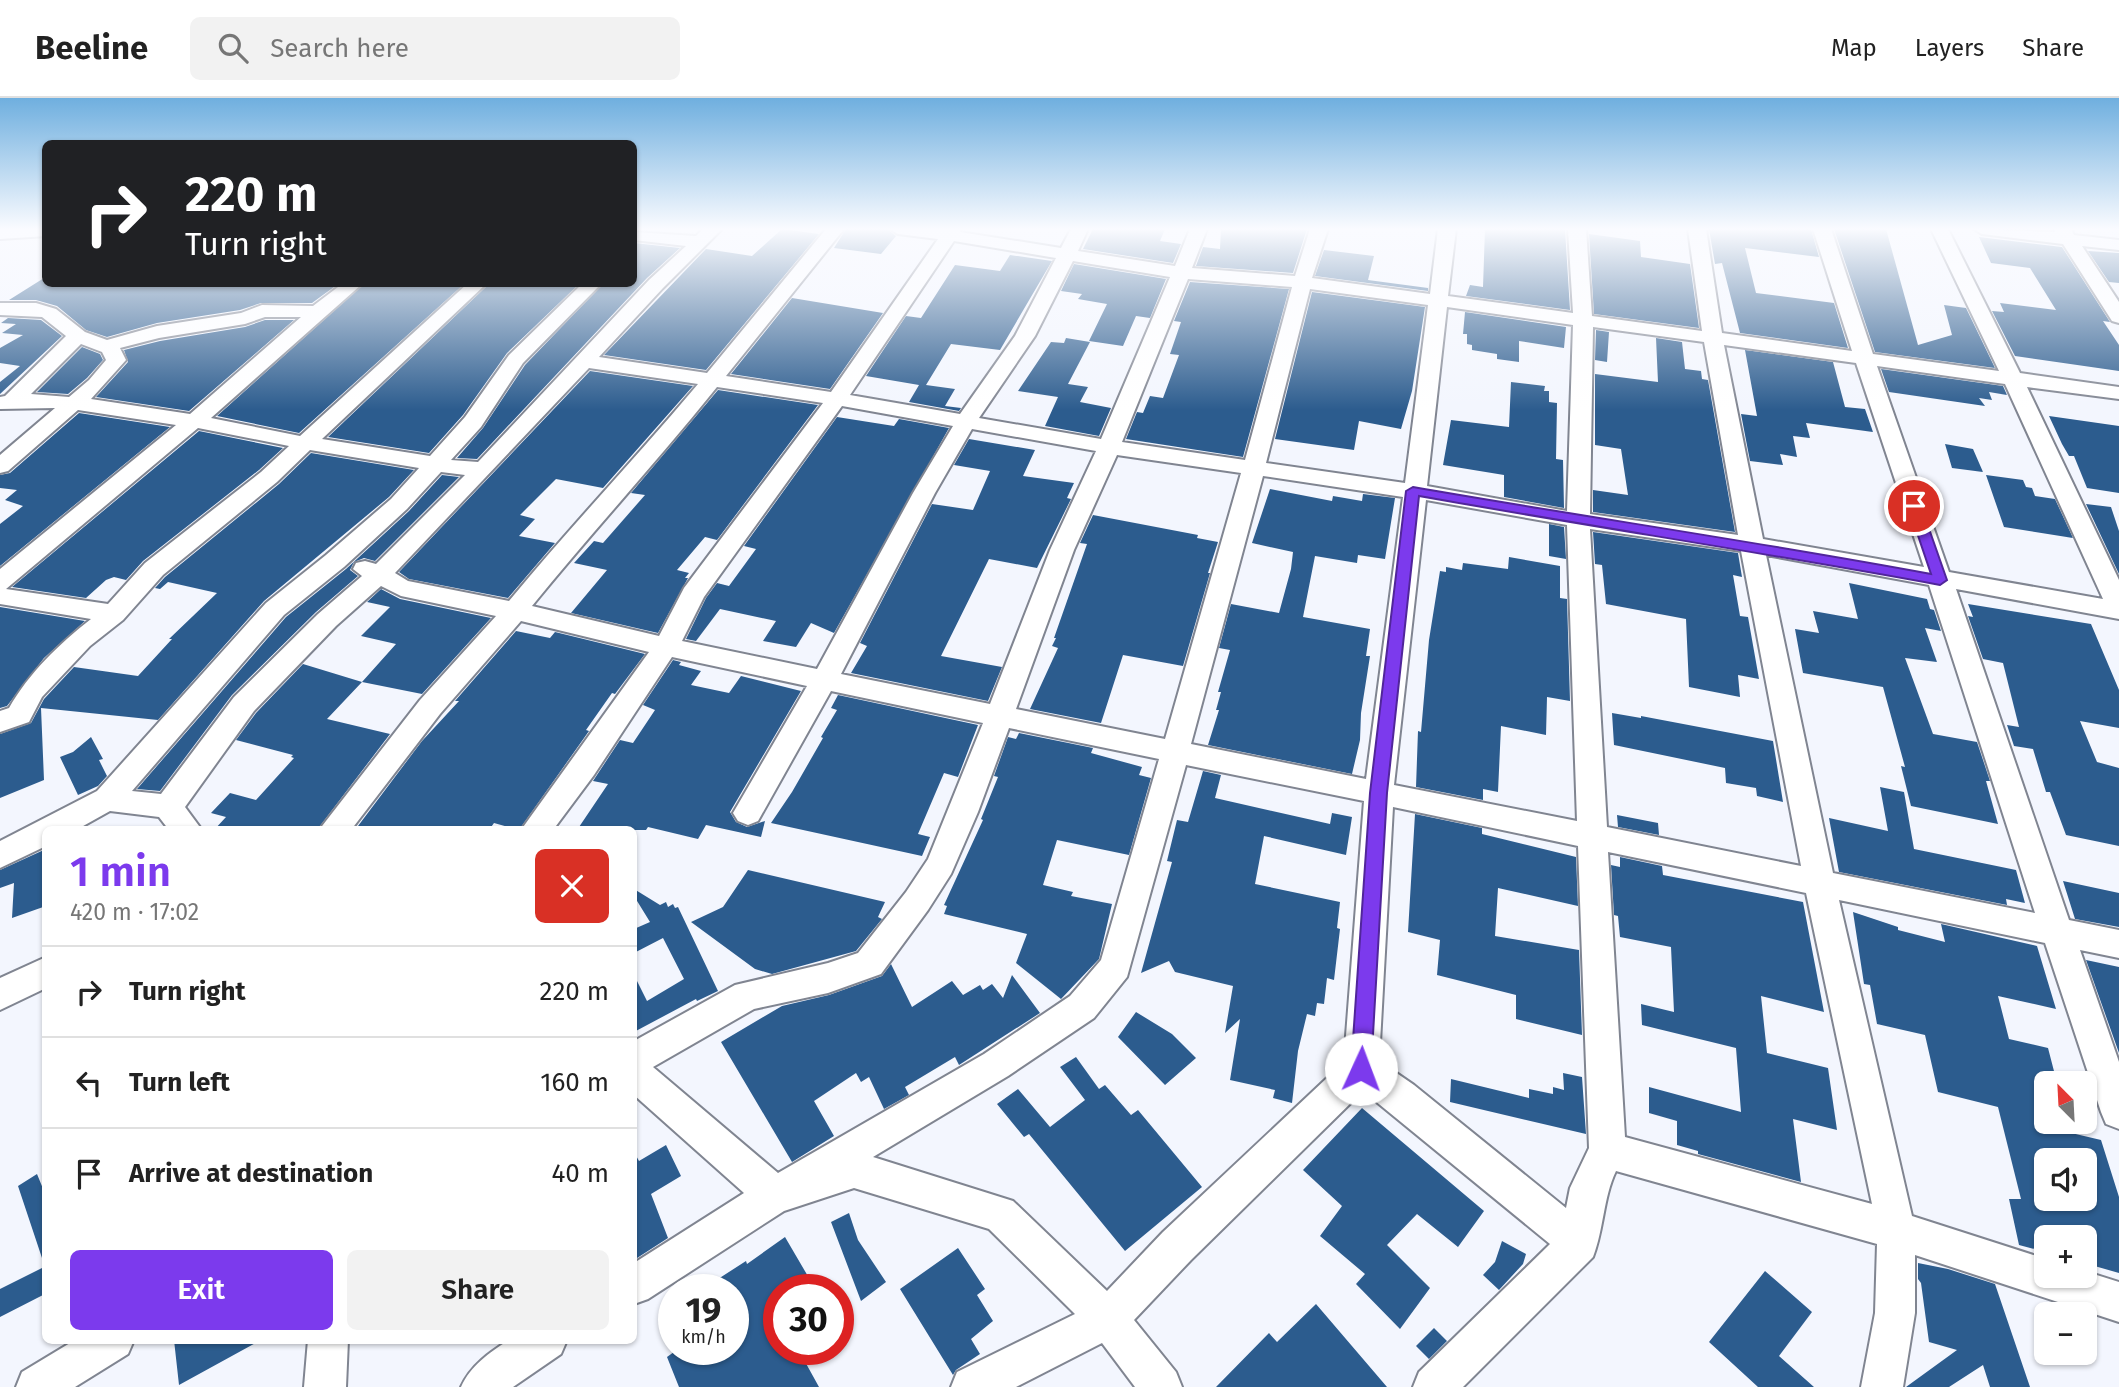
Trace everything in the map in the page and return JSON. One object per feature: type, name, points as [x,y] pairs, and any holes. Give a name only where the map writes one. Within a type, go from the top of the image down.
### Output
[{"type":"street","points":[[0,582],[221,400],[318,312],[347,289]]},
{"type":"street","points":[[0,722],[19,715],[32,691],[81,640],[114,614],[154,569],[269,477],[471,289]]},
{"type":"street","points":[[55,826],[107,799],[275,609],[335,561],[399,504],[473,422],[516,359],[587,289]]},
{"type":"street","points":[[168,807],[225,734],[244,704],[327,620],[380,574],[484,469],[583,361],[654,289]]},
{"type":"street","points":[[337,826],[430,707],[515,611],[581,530],[657,447],[787,289]]},
{"type":"street","points":[[539,826],[584,768],[666,647],[693,594],[837,399],[912,289]]},
{"type":"street","points":[[748,813],[824,680],[924,493],[965,423],[1025,336],[1049,289]]},
{"type":"street","points":[[637,1057],[747,996],[828,978],[869,964],[885,946],[940,865],[1062,550],[1109,447],[1175,289]]},
{"type":"street","points":[[637,1283],[775,1195],[996,1065],[1082,1007],[1115,967],[1254,467],[1300,289]]},
{"type":"street","points":[[1351,289],[2119,393]]},
{"type":"street","points":[[972,1387],[1108,1319],[1178,1246],[1361,1069],[1378,793],[1413,491],[1441,289]]},
{"type":"street","points":[[1434,1387],[1579,1243],[1589,1188],[1607,1150],[1578,520],[1583,322],[1581,289]]},
{"type":"street","points":[[1706,289],[1752,545],[1819,881],[1896,1230],[1895,1314],[1882,1387]]},
{"type":"street","points":[[1841,289],[2119,1112]]},
{"type":"street","points":[[1969,289],[2119,608]]},
{"type":"street","points":[[2101,289],[2119,317]]},
{"type":"street","points":[[3,312],[36,309],[49,313],[78,335],[107,346],[158,332],[245,318],[262,311],[318,312]]},
{"type":"street","points":[[7,402],[78,335]]},
{"type":"street","points":[[0,466],[42,433],[71,403],[108,373],[116,360],[107,346]]},
{"type":"street","points":[[583,361],[837,399],[1109,447],[1413,491],[1578,520],[1752,545],[1940,580],[2119,608]]},
{"type":"street","points":[[7,402],[71,403],[194,420],[305,443],[484,469]]},
{"type":"street","points":[[335,561],[380,574],[401,588],[515,611],[666,647],[2119,944]]},
{"type":"street","points":[[0,596],[114,614]]},
{"type":"street","points":[[275,609],[327,620]]},
{"type":"street","points":[[107,799],[168,807],[184,826]]},
{"type":"street","points":[[0,856],[42,833]]},
{"type":"street","points":[[0,995],[42,973]]},
{"type":"street","points":[[1361,1069],[1401,1097],[1579,1243]]},
{"type":"street","points":[[637,1076],[775,1195]]},
{"type":"street","points":[[1607,1150],[1896,1230],[2119,1302]]},
{"type":"street","points":[[775,1195],[855,1170],[1000,1214],[1108,1319],[1161,1387]]},
{"type":"street","points":[[37,1387],[107,1344]]},
{"type":"street","points":[[325,1387],[328,1344]]},
{"type":"street","points":[[482,1387],[502,1369],[541,1344]]},
{"type":"building","points":[[26,289],[331,289],[312,303],[261,303],[240,310],[157,323],[107,337],[86,330],[57,306],[36,300],[9,300]]},
{"type":"building","points":[[358,289],[458,289],[299,433],[217,416]]},
{"type":"building","points":[[484,289],[574,289],[507,353],[463,415],[429,453],[328,437]]},
{"type":"building","points":[[598,289],[637,289],[477,459],[457,458],[483,428],[525,365]]},
{"type":"building","points":[[667,289],[773,289],[706,370],[604,355]]},
{"type":"building","points":[[940,289],[1036,289],[1000,350],[951,344],[926,385],[955,389],[945,406],[961,408],[959,411],[909,402],[919,385],[866,376],[906,316],[921,318]]},
{"type":"building","points":[[1162,289],[1150,318],[1136,316],[1123,346],[1089,341],[1107,304],[1078,299],[1082,294],[1061,291]]},
{"type":"building","points":[[1187,289],[1289,289],[1243,457],[1126,439],[1137,412],[1143,413],[1150,396],[1163,398],[1179,355],[1170,354],[1181,322],[1174,321]]},
{"type":"building","points":[[1468,289],[1569,289],[1570,310],[1466,296]]},
{"type":"building","points":[[1592,289],[1694,289],[1699,328],[1594,314]]},
{"type":"building","points":[[1729,289],[1755,289],[1756,293],[1834,303],[1848,348],[1740,333]]},
{"type":"building","points":[[1854,289],[1903,289],[1918,345],[1952,335],[1944,305],[1966,308],[1995,368],[1875,352]]},
{"type":"building","points":[[2043,289],[2089,289],[2110,322],[2103,321],[2119,345],[2119,371],[2015,356],[1992,311],[2004,312],[2000,303],[2056,310]]},
{"type":"building","points":[[1312,292],[1425,307],[1412,391],[1401,429],[1359,421],[1354,450],[1275,439]]},
{"type":"building","points":[[792,298],[883,313],[830,389],[731,374]]},
{"type":"building","points":[[1465,312],[1566,327],[1564,348],[1519,341],[1519,362],[1497,359],[1497,354],[1472,350],[1472,345],[1467,344],[1467,334],[1463,334]]},
{"type":"building","points":[[8,318],[41,320],[62,336],[0,394],[0,382],[20,366],[0,363],[0,348],[23,335],[2,333],[16,324],[1,323]]},
{"type":"building","points":[[265,320],[294,320],[189,411],[96,397],[128,362],[124,350],[160,341],[245,327]]},
{"type":"building","points":[[1596,330],[1609,332],[1607,362],[1595,360]]},
{"type":"building","points":[[1066,338],[1090,342],[1068,384],[1088,387],[1080,402],[1111,408],[1099,436],[1045,426],[1058,397],[1018,391],[1051,342],[1064,343]]},
{"type":"building","points":[[1656,338],[1682,342],[1685,369],[1701,371],[1702,379],[1708,380],[1735,532],[1593,512],[1593,490],[1628,495],[1621,449],[1595,445],[1595,374],[1658,382]]},
{"type":"building","points":[[82,347],[100,354],[103,360],[87,378],[68,394],[37,392]]},
{"type":"building","points":[[1745,350],[1833,362],[1845,407],[1865,409],[1873,432],[1806,423],[1810,438],[1793,436],[1797,457],[1780,454],[1783,465],[1750,461],[1741,414],[1757,416]]},
{"type":"building","points":[[1881,369],[2003,386],[2007,395],[1989,392],[1992,400],[1979,398],[1985,406],[1889,392]]},
{"type":"building","points":[[590,371],[693,386],[603,488],[556,479],[520,515],[535,519],[519,536],[555,543],[508,598],[409,579],[399,572]]},
{"type":"building","points":[[1511,382],[1545,386],[1544,391],[1549,391],[1549,402],[1557,403],[1556,459],[1563,460],[1564,508],[1504,497],[1504,475],[1443,465],[1451,420],[1509,427]]},
{"type":"building","points":[[718,390],[818,405],[717,540],[705,537],[677,570],[689,573],[685,578],[688,578],[658,633],[571,613],[607,570],[574,563],[594,541],[603,543],[645,495],[631,493]]},
{"type":"building","points":[[79,413],[170,427],[0,566],[0,524],[23,506],[5,500],[17,490],[0,488],[0,475],[10,473]]},
{"type":"building","points":[[2049,416],[2119,426],[2119,493],[2087,488],[2074,456],[2069,456]]},
{"type":"building","points":[[837,417],[894,426],[899,419],[949,428],[834,633],[811,623],[796,647],[763,641],[776,621],[720,609],[696,641],[686,639],[706,598],[717,583],[729,586],[756,549],[744,546]]},
{"type":"building","points":[[199,431],[283,448],[143,561],[126,580],[114,577],[106,580],[86,598],[12,587]]},
{"type":"building","points":[[969,439],[1035,450],[1023,476],[1074,483],[1067,498],[1071,499],[1037,568],[989,559],[941,656],[1002,667],[988,701],[851,673],[867,646],[860,643],[932,504],[973,510],[990,471],[954,465]]},
{"type":"building","points":[[1945,444],[1973,449],[1983,472],[1952,468]]},
{"type":"building","points":[[311,453],[414,470],[389,497],[264,601],[158,720],[41,708],[44,780],[0,798],[0,734],[31,723],[44,699],[74,667],[138,676],[172,639],[169,639],[217,593],[168,582],[160,589],[155,588],[279,484]]},
{"type":"building","points":[[442,475],[459,477],[375,561],[364,558],[354,562],[350,570],[358,576],[316,612],[232,695],[160,791],[137,789],[286,617],[346,569],[409,511]]},
{"type":"building","points":[[1986,475],[2023,480],[2026,487],[2032,488],[2035,496],[2055,499],[2073,538],[2004,527]]},
{"type":"building","points":[[1270,489],[1332,501],[1333,496],[1362,501],[1363,494],[1395,498],[1385,559],[1358,555],[1357,563],[1315,556],[1303,617],[1370,629],[1366,656],[1370,656],[1361,713],[1360,740],[1352,774],[1208,745],[1219,710],[1216,710],[1221,692],[1218,692],[1230,650],[1219,648],[1231,604],[1279,613],[1291,569],[1293,552],[1252,543]]},
{"type":"building","points":[[2086,504],[2111,507],[2119,531],[2119,574]]},
{"type":"building","points":[[1093,515],[1198,535],[1197,538],[1218,542],[1183,666],[1123,655],[1101,723],[1030,709],[1058,648],[1052,646],[1054,638],[1087,544],[1080,543]]},
{"type":"building","points":[[1549,524],[1564,527],[1566,559],[1549,556]]},
{"type":"building","points":[[1593,532],[1738,553],[1742,577],[1733,575],[1740,616],[1748,617],[1759,679],[1738,675],[1740,697],[1689,687],[1686,619],[1606,604],[1602,565],[1595,564]]},
{"type":"building","points":[[1509,557],[1560,566],[1560,598],[1567,599],[1570,701],[1547,697],[1546,735],[1501,726],[1498,792],[1483,789],[1483,800],[1416,787],[1418,731],[1421,732],[1429,640],[1440,571],[1446,572],[1446,567],[1462,570],[1463,563],[1508,569]]},
{"type":"building","points":[[1849,583],[1927,599],[1930,609],[1934,610],[1941,631],[1925,628],[1937,662],[1905,658],[1933,734],[1977,742],[1990,781],[1986,781],[1998,824],[1911,806],[1901,766],[1905,767],[1883,687],[1803,673],[1795,629],[1819,633],[1813,611],[1858,619]]},
{"type":"building","points":[[381,589],[400,599],[491,618],[422,694],[362,682],[396,644],[361,636],[390,607],[367,602]]},
{"type":"building","points":[[1968,604],[2091,624],[2119,690],[2119,728],[2080,721],[2097,762],[2119,768],[2119,846],[2066,835],[2050,792],[2046,792],[2033,749],[2014,746],[2007,725],[2019,727],[2003,663],[1983,659],[1968,616],[1973,617]]},
{"type":"building","points":[[0,607],[85,621],[44,658],[7,706],[0,708]]},
{"type":"building","points":[[516,631],[550,638],[555,632],[645,654],[615,694],[612,693],[586,730],[589,731],[522,826],[494,823],[492,826],[358,826],[422,741],[459,701],[455,701]]},
{"type":"building","points":[[673,660],[681,662],[679,665],[701,671],[691,685],[729,693],[741,676],[801,691],[730,812],[736,822],[747,827],[765,821],[761,837],[706,825],[698,839],[648,827],[646,830],[637,830],[637,826],[580,826],[608,784],[593,781],[620,740],[633,743],[655,710],[643,705]]},
{"type":"building","points":[[303,664],[362,682],[327,719],[390,734],[320,826],[218,826],[226,817],[211,813],[230,793],[256,800],[294,758],[291,757],[293,755],[236,740],[256,713]]},
{"type":"building","points":[[838,695],[978,725],[958,777],[944,773],[918,834],[930,837],[922,856],[771,823],[823,738],[821,737],[837,710],[831,708]]},
{"type":"building","points":[[1612,713],[1773,741],[1783,802],[1757,796],[1756,788],[1726,783],[1725,768],[1614,745]]},
{"type":"building","points":[[1019,733],[1093,748],[1091,753],[1142,767],[1139,775],[1151,778],[1129,855],[1057,840],[1043,885],[1073,892],[1071,896],[1112,904],[1099,959],[1061,999],[1016,963],[1027,934],[944,914],[947,906],[944,905],[983,820],[981,819],[998,777],[994,776],[1008,737],[1016,739]]},
{"type":"building","points":[[91,737],[103,759],[99,760],[107,776],[98,786],[78,795],[60,757],[73,752]]},
{"type":"building","points":[[1203,771],[1221,775],[1215,798],[1330,824],[1332,813],[1352,817],[1346,855],[1264,836],[1255,884],[1340,902],[1334,980],[1327,978],[1324,1004],[1317,1003],[1315,1016],[1307,1014],[1298,1051],[1292,1103],[1273,1098],[1275,1090],[1230,1080],[1240,1019],[1225,1033],[1233,986],[1175,972],[1169,961],[1141,973],[1172,862],[1167,861],[1177,820],[1188,822]]},
{"type":"building","points":[[1880,787],[1904,792],[1914,849],[2016,870],[2025,903],[2006,899],[2007,905],[1839,872],[1829,818],[1888,831]]},
{"type":"building","points":[[1415,814],[1482,828],[1482,834],[1576,857],[1578,906],[1498,888],[1495,936],[1579,950],[1582,1035],[1516,1019],[1516,995],[1437,975],[1440,940],[1408,932]]},
{"type":"building","points":[[1617,815],[1658,823],[1659,835],[1618,827]]},
{"type":"building","points":[[42,851],[42,907],[12,918],[14,883],[0,888],[0,870]]},
{"type":"building","points":[[1620,857],[1662,866],[1663,875],[1803,902],[1824,1012],[1761,996],[1767,1053],[1828,1068],[1837,1130],[1793,1119],[1801,1182],[1698,1154],[1698,1151],[1677,1145],[1677,1121],[1649,1113],[1649,1087],[1741,1112],[1736,1048],[1642,1025],[1641,1004],[1674,1012],[1671,947],[1620,937],[1618,916],[1614,915],[1611,865],[1620,867]]},
{"type":"building","points":[[748,870],[885,902],[878,917],[882,919],[856,951],[772,974],[755,969],[691,922],[723,907]]},
{"type":"building","points":[[2063,881],[2119,893],[2119,927],[2075,919]]},
{"type":"building","points":[[637,891],[660,905],[666,902],[668,907],[673,904],[675,908],[678,907],[718,991],[697,1001],[696,999],[637,1030],[637,981],[647,1001],[684,979],[663,938],[637,951],[637,928],[650,922],[637,901]]},
{"type":"building","points":[[1853,912],[1898,927],[1898,930],[1945,942],[1941,924],[2037,946],[2056,1009],[1998,996],[2009,1039],[2048,1048],[2054,1071],[2034,1071],[2034,1134],[2076,1134],[2101,1140],[2119,1197],[2119,1273],[2097,1267],[2097,1225],[2034,1225],[2034,1249],[2019,1245],[2009,1199],[2021,1199],[1998,1107],[1938,1092],[1925,1035],[1877,1024],[1870,985],[1864,984]]},
{"type":"building","points":[[2086,960],[2119,967],[2119,1053]]},
{"type":"building","points":[[891,964],[912,1007],[952,981],[963,995],[980,985],[983,990],[992,984],[1003,998],[1012,975],[1040,1013],[959,1065],[955,1057],[905,1087],[909,1095],[884,1109],[869,1077],[861,1082],[856,1073],[814,1101],[834,1136],[792,1162],[721,1042],[782,1006],[829,995],[882,976]]},
{"type":"building","points":[[1136,1012],[1172,1034],[1196,1058],[1165,1085],[1118,1037]]},
{"type":"building","points":[[1076,1057],[1099,1089],[1105,1085],[1131,1115],[1138,1110],[1202,1187],[1125,1251],[1029,1134],[1024,1137],[997,1104],[1018,1089],[1050,1127],[1085,1100],[1060,1067]]},
{"type":"building","points":[[1563,1073],[1582,1077],[1586,1134],[1450,1102],[1451,1079],[1529,1098],[1529,1089],[1553,1094],[1553,1087],[1564,1090]]},
{"type":"building","points":[[1362,1108],[1484,1211],[1458,1247],[1417,1214],[1387,1245],[1430,1288],[1400,1329],[1356,1284],[1365,1274],[1320,1236],[1342,1206],[1303,1170]]},
{"type":"building","points":[[666,1145],[681,1176],[651,1194],[668,1238],[637,1258],[637,1157],[639,1161]]},
{"type":"building","points":[[37,1174],[42,1186],[42,1258],[18,1186]]},
{"type":"building","points":[[849,1213],[858,1240],[886,1282],[861,1301],[854,1283],[854,1274],[851,1274],[831,1222]]},
{"type":"building","points":[[785,1237],[807,1274],[763,1274],[763,1365],[807,1365],[819,1387],[679,1387],[670,1365],[749,1365],[749,1274],[726,1274],[746,1261],[747,1264]]},
{"type":"building","points":[[1502,1241],[1526,1254],[1523,1264],[1499,1290],[1483,1275],[1495,1262]]},
{"type":"building","points":[[958,1248],[985,1289],[977,1295],[993,1321],[971,1339],[980,1354],[956,1370],[953,1375],[900,1289]]},
{"type":"building","points":[[1918,1263],[1948,1269],[1995,1284],[2030,1387],[1990,1387],[1983,1365],[1949,1387],[1906,1387],[1957,1350],[1929,1342],[1921,1283],[1918,1279]]},
{"type":"building","points":[[42,1268],[42,1296],[0,1317],[0,1289]]},
{"type":"building","points":[[1765,1271],[1812,1312],[1779,1356],[1814,1387],[1758,1387],[1709,1342]]},
{"type":"building","points":[[1316,1304],[1387,1387],[1216,1387],[1269,1333],[1277,1342]]},
{"type":"building","points":[[1434,1328],[1447,1341],[1429,1359],[1416,1346]]},
{"type":"building","points":[[174,1344],[254,1344],[179,1385]]},
{"type":"route","points":[[1361,1069],[1378,793],[1413,491],[1578,520],[1752,545],[1940,580],[1914,506]]}]
